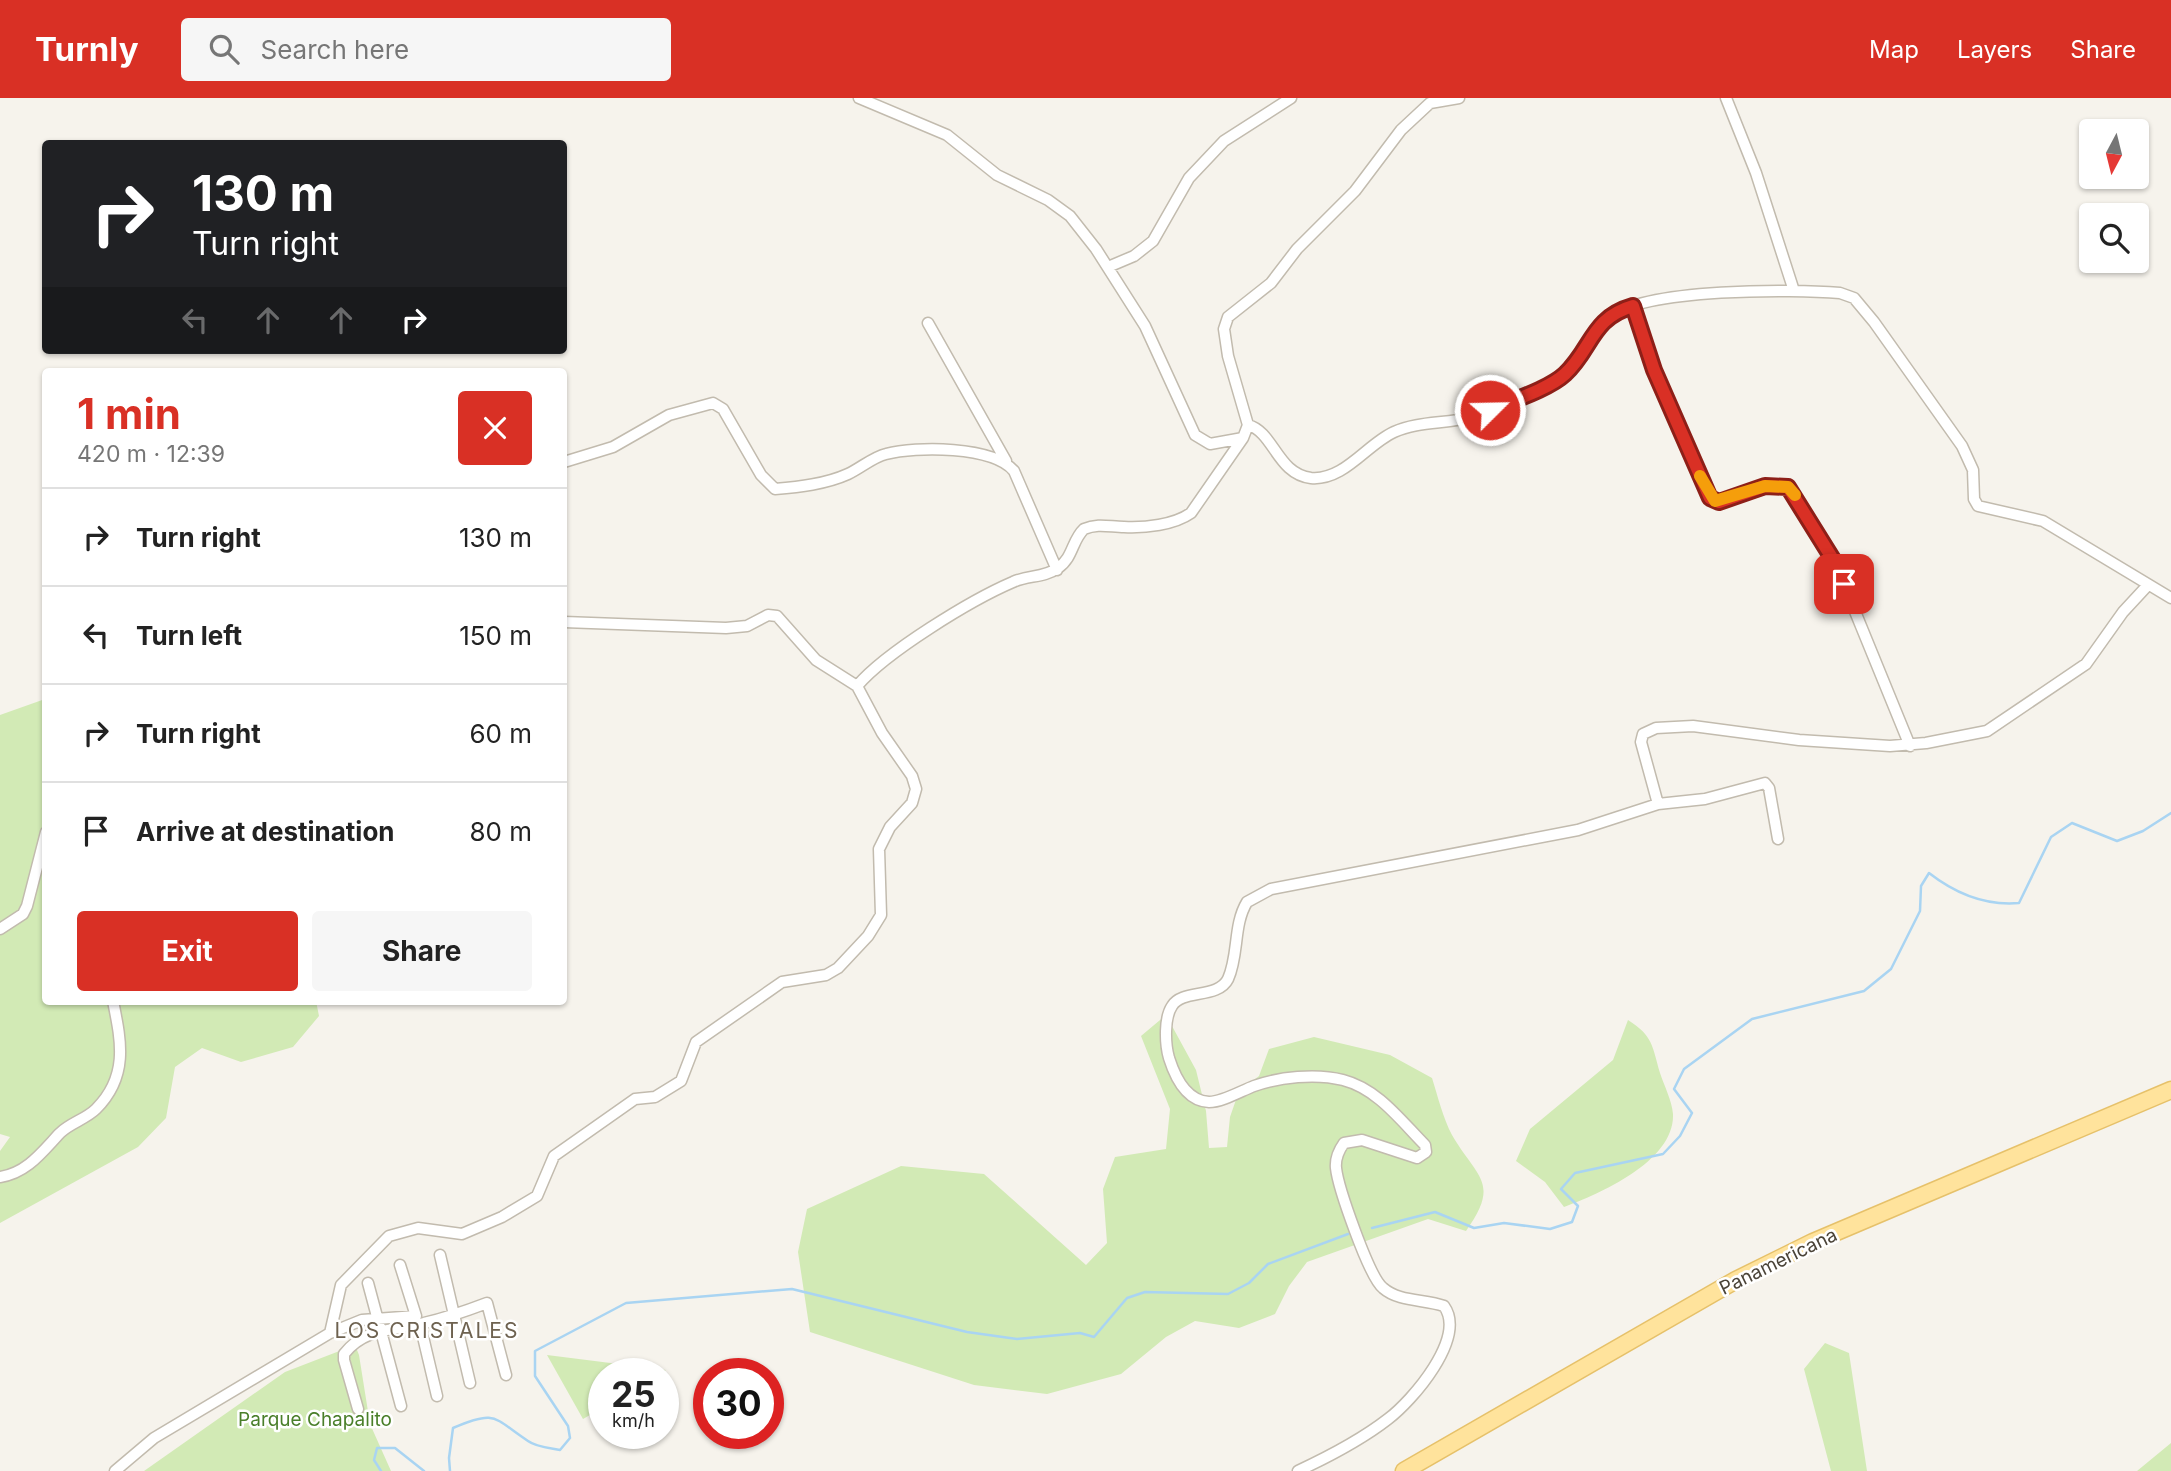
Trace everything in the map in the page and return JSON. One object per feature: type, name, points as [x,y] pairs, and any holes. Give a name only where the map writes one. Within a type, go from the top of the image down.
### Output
[{"type":"main road","name":"Panamericana","points":[[1404,1471],[1736,1280],[1813,1242],[2171,1090]]},
{"type":"street","points":[[859,98],[947,135],[997,175],[1048,200],[1080,226],[1152,339],[1177,401],[1195,435],[1210,444],[1243,438]]},
{"type":"street","points":[[1108,267],[1134,256],[1153,242],[1189,178],[1224,141],[1291,98]]},
{"type":"street","points":[[857,687],[874,670],[937,624],[1013,582],[1056,569],[1068,559],[1084,528],[1141,526],[1178,520],[1191,513],[1243,438],[1248,425],[1228,356],[1224,329],[1228,317],[1271,283],[1297,248],[1355,191],[1401,130],[1430,103],[1459,98]]},
{"type":"street","points":[[1726,98],[1756,173],[1794,290]]},
{"type":"street","points":[[1248,425],[1257,429],[1278,458],[1295,472],[1310,478],[1323,477],[1357,460],[1395,431],[1470,418],[1556,380],[1570,368],[1600,325],[1612,315],[1633,306],[1689,295],[1794,290],[1840,293],[1858,303],[1962,446],[1973,470],[1974,499],[1978,506],[2043,521],[2171,598]]},
{"type":"street","points":[[1633,306],[1654,370],[1710,498],[1715,501],[1727,500],[1765,486],[1788,487],[1794,493],[1834,561],[1910,746]]},
{"type":"street","points":[[928,323],[1014,471],[1056,569]]},
{"type":"street","points":[[567,461],[614,447],[669,415],[713,403],[723,409],[761,475],[775,489],[800,487],[845,475],[882,455],[909,451],[981,454],[1007,462]]},
{"type":"street","points":[[1658,804],[1641,742],[1643,734],[1656,728],[1693,726],[1830,743],[1910,746],[1972,735],[1996,727],[2086,663],[2123,612],[2148,586]]},
{"type":"street","points":[[330,1333],[341,1285],[389,1236],[418,1228],[462,1234],[502,1217],[537,1196],[554,1156],[635,1100],[655,1097],[681,1081],[696,1042],[782,982],[825,975],[838,968],[868,936],[881,915],[878,849],[890,827],[912,803],[916,789],[912,776],[882,733],[857,687],[816,660],[784,621],[772,615],[747,626],[726,628],[567,622]]},
{"type":"street","points":[[1298,1471],[1387,1420],[1415,1391],[1445,1345],[1449,1328],[1444,1306],[1392,1294],[1380,1286],[1351,1220],[1336,1169],[1341,1147],[1351,1140],[1362,1140],[1417,1158],[1425,1155],[1426,1148],[1375,1095],[1340,1079],[1300,1077],[1260,1084],[1209,1102],[1191,1097],[1183,1089],[1169,1056],[1166,1027],[1170,1007],[1176,1001],[1221,986],[1227,979],[1244,908],[1256,895],[1271,889],[1578,830],[1658,804],[1705,799],[1768,784],[1778,839]]},
{"type":"street","points":[[0,929],[23,914],[42,846]]},
{"type":"street","points":[[0,1177],[24,1170],[65,1128],[96,1109],[118,1074],[122,1054],[114,1005]]},
{"type":"street","points":[[440,1255],[470,1383]]},
{"type":"street","points":[[358,1409],[344,1354],[379,1324],[418,1314],[400,1265]]},
{"type":"street","points":[[368,1283],[401,1406]]},
{"type":"street","points":[[115,1471],[154,1438],[330,1333],[362,1320],[379,1324],[420,1324],[488,1303],[506,1375]]},
{"type":"street","points":[[420,1324],[437,1396]]},
{"type":"green space","points":[[42,700],[42,1005],[317,1005],[319,1016],[293,1047],[241,1062],[202,1048],[175,1067],[166,1118],[138,1147],[0,1223],[0,1151],[10,1137],[0,1134],[0,715]]},
{"type":"green space","points":[[1166,1015],[1196,1070],[1206,1111],[1209,1148],[1227,1147],[1230,1117],[1239,1091],[1259,1076],[1269,1049],[1314,1037],[1390,1055],[1432,1078],[1452,1135],[1477,1171],[1484,1190],[1476,1215],[1466,1231],[1428,1219],[1307,1262],[1289,1286],[1275,1314],[1239,1328],[1195,1321],[1166,1337],[1121,1374],[1047,1394],[974,1385],[810,1332],[798,1252],[807,1209],[901,1166],[984,1174],[1086,1265],[1107,1243],[1103,1189],[1115,1157],[1166,1149],[1170,1109],[1141,1036]]},
{"type":"green space","points":[[1628,1020],[1647,1036],[1653,1048],[1670,1098],[1673,1114],[1670,1131],[1662,1147],[1633,1173],[1596,1194],[1564,1207],[1545,1182],[1516,1161],[1530,1129],[1613,1060]]},
{"type":"green space","points":[[1825,1343],[1849,1353],[1867,1471],[1831,1471],[1804,1369]]},
{"type":"green space","name":"Parque Chapalito","points":[[355,1345],[370,1424],[391,1471],[144,1471],[285,1372]]},
{"type":"green space","points":[[547,1355],[588,1360],[588,1416],[583,1419]]},
{"type":"green space","points":[[2171,1443],[2171,1471],[2137,1471]]},
{"type":"waterway","points":[[1372,1228],[1435,1212],[1474,1228],[1504,1223],[1550,1229],[1572,1222],[1578,1206],[1561,1189],[1575,1173],[1663,1154],[1680,1136],[1692,1113],[1674,1089],[1684,1069],[1752,1019],[1864,991],[1891,969],[1920,911],[1921,886],[1929,873],[1971,897],[1994,903],[2019,903],[2051,837],[2072,823],[2117,841],[2143,831],[2171,813]]},
{"type":"waterway","points":[[450,1471],[453,1428],[478,1419],[494,1419],[531,1443],[560,1450],[570,1438],[568,1426],[535,1376],[535,1351],[626,1303],[792,1289],[967,1332],[1017,1339],[1080,1333],[1094,1337],[1127,1298],[1145,1292],[1228,1294],[1249,1283],[1268,1264],[1348,1234]]},
{"type":"waterway","points":[[381,1471],[374,1460],[377,1448],[395,1448],[424,1471]]},
{"type":"slow traffic","points":[[1700,476],[1710,498],[1719,502],[1765,486],[1788,487],[1795,495]]},
{"type":"district","name":"LOS CRISTALES","points":[[427,1331]]},
{"type":"route","points":[[1490,410],[1564,375],[1600,325],[1612,315],[1633,306],[1654,370],[1710,498],[1719,502],[1765,486],[1788,487],[1834,561],[1844,584]]}]
